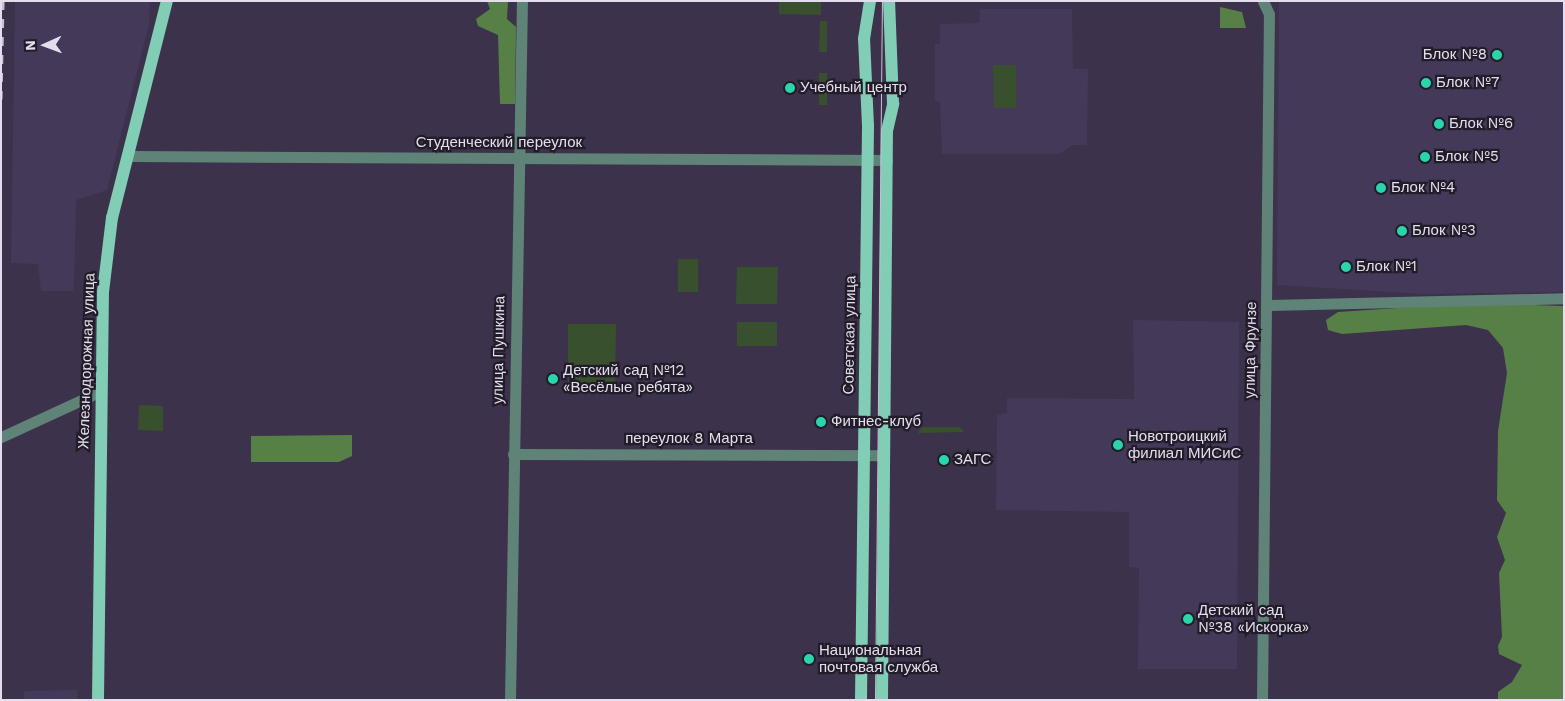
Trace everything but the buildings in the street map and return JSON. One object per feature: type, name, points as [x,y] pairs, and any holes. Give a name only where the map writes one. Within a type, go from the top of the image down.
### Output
[{"type":"main road","name":"Железнодорожная улица","points":[[98,700],[103,292],[112,218],[131,156],[167,1]]},
{"type":"main road","name":"Советская улица","points":[[862,700],[868,160],[864,47],[870,1]]},
{"type":"main road","points":[[882,700],[887,160],[893,104],[889,1]]},
{"type":"street","name":"улица Пушкина","points":[[510,700],[516,158],[522,1]]},
{"type":"street","name":"улица Фрунзе","points":[[1262,1],[1269,14],[1262,700]]},
{"type":"street","name":"Студенческий переулок","points":[[131,156],[887,160]]},
{"type":"street","points":[[1266,305],[1564,298]]},
{"type":"street","points":[[1,437],[101,390]]},
{"type":"street","name":"переулок 8 Марта","points":[[513,454],[884,455]]},
{"type":"shaded area","points":[[15,1],[150,1],[149,24],[107,190],[76,200],[74,291],[41,291],[38,264],[11,263]]},
{"type":"shaded area","points":[[1279,1],[1564,1],[1564,292],[1422,294],[1277,285]]},
{"type":"shaded area","points":[[980,9],[1072,9],[1073,69],[1088,69],[1087,145],[1072,145],[1060,154],[942,154],[940,102],[935,101],[935,44],[940,44],[940,24],[979,23]]},
{"type":"shaded area","name":"Новотроицкий филиал МИСиС","points":[[1133,320],[1239,322],[1237,669],[1138,669],[1139,568],[1129,567],[1129,512],[996,510],[997,415],[1007,413],[1007,398],[1134,399]]},
{"type":"shaded area","points":[[77,690],[77,700],[24,700],[24,691]]},
{"type":"green space","points":[[487,1],[508,1],[507,19],[516,27],[515,104],[500,104],[498,35],[478,26],[476,19],[490,9]]},
{"type":"green space","points":[[779,1],[821,1],[821,15],[779,14]]},
{"type":"green space","points":[[1220,7],[1242,12],[1246,28],[1220,28]]},
{"type":"green space","points":[[820,21],[827,21],[827,52],[819,52]]},
{"type":"green space","points":[[993,65],[1016,65],[1016,108],[994,108]]},
{"type":"green space","points":[[819,73],[827,73],[827,105],[819,105]]},
{"type":"green space","points":[[678,259],[698,259],[698,292],[678,292]]},
{"type":"green space","points":[[737,267],[778,267],[777,304],[736,304]]},
{"type":"green space","points":[[1473,303],[1564,306],[1564,700],[1498,700],[1498,692],[1512,682],[1522,665],[1499,654],[1498,646],[1502,637],[1499,573],[1505,560],[1497,537],[1506,513],[1497,500],[1498,431],[1507,373],[1503,348],[1488,330],[1466,325],[1342,334],[1328,330],[1326,320],[1338,312]]},
{"type":"green space","points":[[737,322],[777,322],[777,346],[737,346]]},
{"type":"green space","points":[[568,324],[616,324],[615,391],[568,391]]},
{"type":"green space","points":[[139,405],[163,406],[163,431],[138,430]]},
{"type":"green space","points":[[922,427],[960,427],[964,432],[918,433]]},
{"type":"green space","points":[[352,435],[352,456],[339,462],[251,462],[251,436]]},
{"type":"tram line","points":[[875,700],[882,1]]},
{"type":"railway","points":[[1,99],[3,1]]},
{"type":"place","name":"Блок №8","points":[[1497,55]]},
{"type":"place","name":"Блок №7","points":[[1426,83]]},
{"type":"place","name":"Учебный центр","points":[[790,88]]},
{"type":"place","name":"Блок №6","points":[[1439,124]]},
{"type":"place","name":"Блок №5","points":[[1425,157]]},
{"type":"place","name":"Блок №4","points":[[1381,188]]},
{"type":"place","name":"Блок №3","points":[[1402,231]]},
{"type":"place","name":"Блок №1","points":[[1346,267]]},
{"type":"place","name":"Детский сад №12 «Весёлые ребята»","points":[[553,379]]},
{"type":"place","name":"Фитнес-клуб","points":[[821,422]]},
{"type":"place","name":"Новотроицкий филиал МИСиС","points":[[1118,445]]},
{"type":"place","name":"ЗАГС","points":[[944,460]]},
{"type":"place","name":"Детский сад №38 «Искорка»","points":[[1188,619]]},
{"type":"place","name":"Национальная почтовая служба","points":[[809,659]]}]
